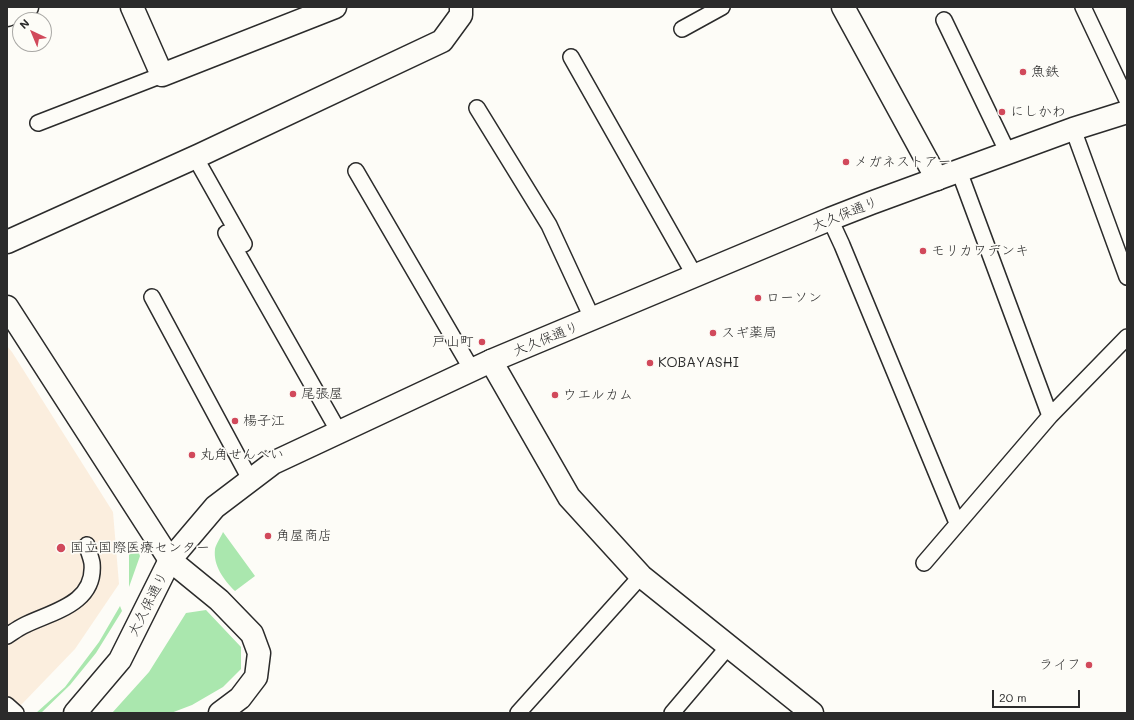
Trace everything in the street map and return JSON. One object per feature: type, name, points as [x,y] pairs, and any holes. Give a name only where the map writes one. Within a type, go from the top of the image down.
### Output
[{"type":"street","points":[[7,15],[27,7]]},
{"type":"street","points":[[132,7],[162,75],[335,7]]},
{"type":"street","points":[[7,242],[195,157],[442,41],[461,15],[462,7]]},
{"type":"street","points":[[843,7],[936,179]]},
{"type":"street","name":"大久保通り","points":[[75,713],[120,660],[170,560],[215,507],[273,463],[482,366],[830,219],[1073,129],[1127,112]]},
{"type":"street","points":[[7,307],[170,560],[219,600],[252,634],[260,653],[256,677],[240,698],[220,713]]},
{"type":"street","points":[[482,366],[569,497],[640,576],[812,713]]},
{"type":"lane","points":[[682,30],[722,7]]},
{"type":"lane","points":[[1083,7],[1127,100]]},
{"type":"lane","points":[[944,20],[1008,153]]},
{"type":"lane","points":[[571,57],[695,276]]},
{"type":"lane","points":[[38,123],[162,75]]},
{"type":"lane","points":[[477,108],[549,225],[593,320]]},
{"type":"lane","points":[[1073,129],[1122,244],[1127,277]]},
{"type":"lane","points":[[195,157],[277,302]]},
{"type":"lane","points":[[356,171],[482,366]]},
{"type":"lane","points":[[959,171],[1050,416]]},
{"type":"lane","points":[[830,219],[842,244],[957,523]]},
{"type":"lane","points":[[226,233],[339,432]]},
{"type":"lane","points":[[152,297],[251,481]]},
{"type":"lane","points":[[924,563],[1050,416],[1127,337]]},
{"type":"lane","points":[[7,636],[23,626],[68,607],[83,594],[91,579],[92,563],[87,545]]},
{"type":"lane","points":[[518,713],[640,576]]},
{"type":"lane","points":[[672,713],[728,647]]},
{"type":"lane","points":[[7,705],[16,713]]},
{"type":"shaded area","name":"国立国際医療センター","points":[[7,346],[113,512],[119,584],[75,649],[22,704],[11,713],[7,713]]},
{"type":"green space","points":[[223,532],[255,576],[235,591],[223,577],[216,561],[215,549]]},
{"type":"green space","points":[[136,542],[140,556],[129,587],[129,545]]},
{"type":"green space","points":[[120,606],[122,611],[96,653],[70,685],[41,713],[36,713],[65,687],[99,642]]},
{"type":"green space","points":[[206,610],[241,647],[241,669],[223,687],[192,705],[171,713],[112,713],[149,672],[186,613]]},
{"type":"place","name":"魚鉄","points":[[1023,72]]},
{"type":"place","name":"にしかわ","points":[[1002,112]]},
{"type":"place","name":"メガネストアー","points":[[846,162]]},
{"type":"place","name":"モリカワデンキ","points":[[923,251]]},
{"type":"place","name":"ローソン","points":[[758,298]]},
{"type":"place","name":"スギ薬局","points":[[713,333]]},
{"type":"place","name":"戸山町","points":[[482,342]]},
{"type":"place","name":"KOBAYASHI","points":[[650,363]]},
{"type":"place","name":"尾張屋","points":[[293,394]]},
{"type":"place","name":"ウエルカム","points":[[555,395]]},
{"type":"place","name":"楊子江","points":[[235,421]]},
{"type":"place","name":"丸角せんべい","points":[[192,455]]},
{"type":"place","name":"角屋商店","points":[[268,536]]},
{"type":"place","name":"国立国際医療センター","points":[[61,548]]},
{"type":"place","name":"ライフ","points":[[1089,665]]}]
